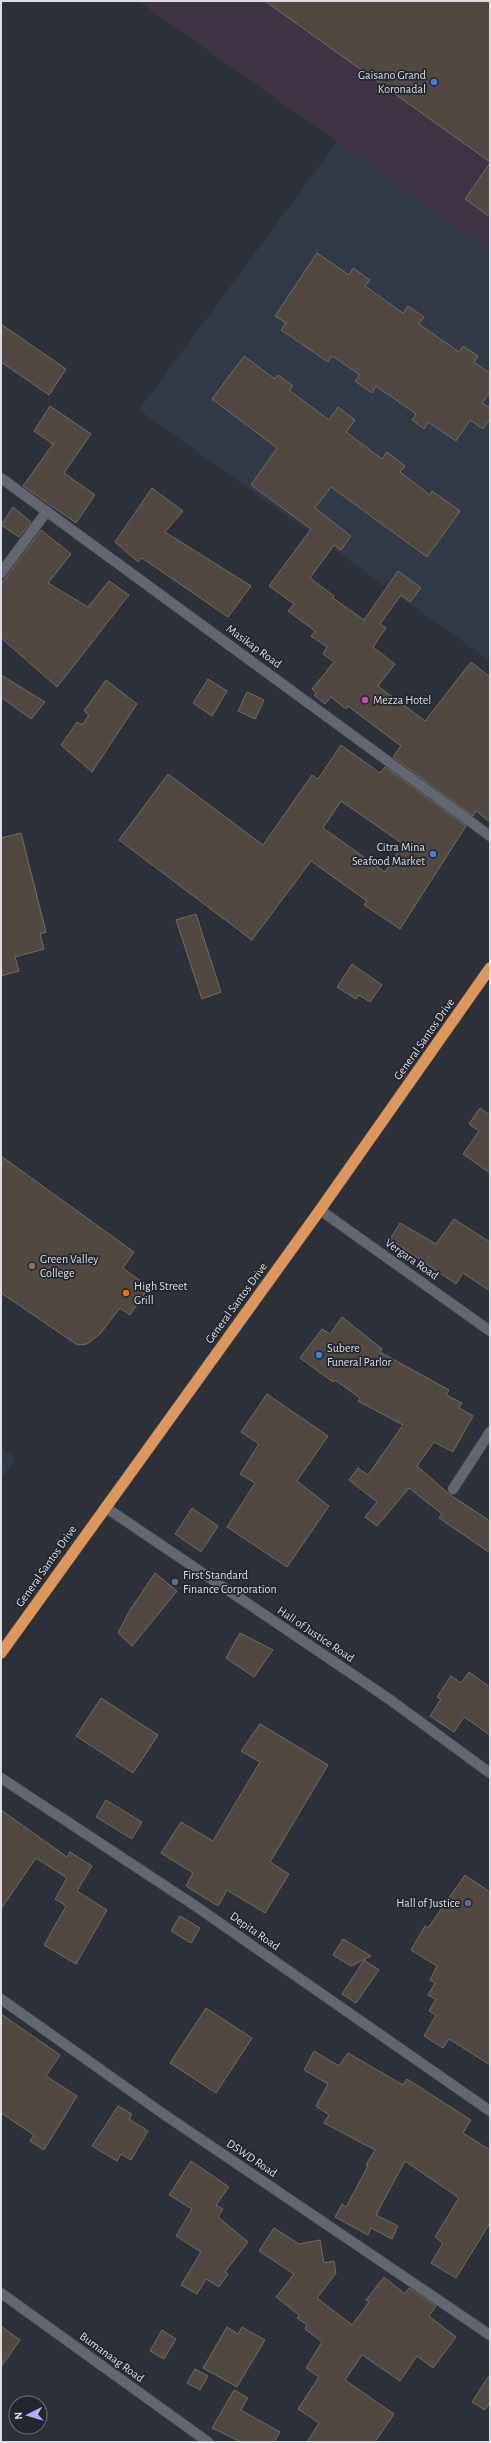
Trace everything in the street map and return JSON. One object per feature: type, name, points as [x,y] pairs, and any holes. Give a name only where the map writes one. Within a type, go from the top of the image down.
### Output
[{"type":"highway","name":"General Santos Drive","points":[[1,1653],[320,1210],[490,968]]},
{"type":"street","name":"Masikap Road","points":[[1,478],[490,836]]},
{"type":"street","points":[[1,573],[47,511]]},
{"type":"street","name":"Vergara Road","points":[[320,1210],[490,1330]]},
{"type":"street","points":[[453,1489],[490,1432]]},
{"type":"street","name":"Hall of Justice Road","points":[[105,1507],[389,1699],[490,1773]]},
{"type":"street","name":"Depita Road","points":[[1,1778],[194,1905],[490,2111]]},
{"type":"street","name":"DSWD Road","points":[[1,1999],[162,2113],[490,2335]]},
{"type":"street","name":"Bumanaag Road","points":[[1,2293],[208,2442]]},
{"type":"shaded area","points":[[138,1],[490,1],[490,252],[337,142]]},
{"type":"shaded area","points":[[337,142],[490,252],[490,661],[139,410]]},
{"type":"shaded area","points":[[1,1448],[15,1458],[1,1479]]},
{"type":"building","name":"Gaisano Grand Koronadal","points":[[265,1],[490,1],[490,162]]},
{"type":"building","points":[[490,163],[490,217],[465,199]]},
{"type":"building","points":[[317,253],[349,275],[353,268],[370,280],[365,286],[403,313],[408,306],[424,317],[419,324],[459,352],[463,346],[478,356],[474,362],[490,373],[490,392],[482,403],[490,408],[490,419],[483,429],[470,420],[456,441],[428,422],[424,429],[412,420],[416,414],[376,386],[372,393],[355,381],[360,375],[332,356],[328,362],[281,330],[286,323],[275,316]]},
{"type":"building","points":[[1,324],[66,369],[49,395],[1,362]]},
{"type":"building","points":[[244,356],[275,379],[278,375],[293,386],[289,390],[329,420],[338,407],[355,420],[346,432],[382,459],[387,452],[405,466],[400,472],[430,495],[432,491],[460,511],[427,557],[331,487],[315,508],[351,536],[341,550],[334,545],[310,578],[334,596],[333,598],[364,620],[398,571],[421,588],[410,602],[401,595],[380,624],[386,628],[373,647],[395,664],[378,686],[425,721],[471,662],[490,677],[490,822],[476,811],[473,816],[393,757],[401,746],[348,706],[346,709],[331,697],[325,704],[314,695],[316,693],[312,689],[334,662],[323,654],[327,647],[311,636],[315,631],[288,611],[294,604],[269,586],[311,529],[251,485],[277,448],[212,399]]},
{"type":"building","points":[[50,406],[91,434],[64,473],[95,495],[76,523],[23,486],[53,444],[34,431]]},
{"type":"building","points":[[152,488],[183,511],[165,532],[251,586],[228,617],[142,558],[138,562],[115,542]]},
{"type":"building","points":[[13,507],[31,522],[19,537],[1,525]]},
{"type":"building","points":[[41,530],[71,554],[48,583],[88,607],[109,581],[129,595],[57,687],[1,638],[1,584]]},
{"type":"building","points":[[1,675],[45,702],[31,719],[1,697]]},
{"type":"building","points":[[208,679],[227,691],[212,716],[193,703]]},
{"type":"building","points":[[106,680],[137,704],[92,772],[61,745],[77,722],[82,725],[89,715],[84,711]]},
{"type":"building","points":[[247,692],[264,700],[255,719],[238,711]]},
{"type":"building","points":[[341,745],[380,773],[385,767],[466,826],[400,929],[364,905],[367,901],[311,861],[252,940],[119,840],[168,774],[263,845],[312,775],[318,779]],"holes":[[[341,801],[403,844],[385,872],[323,828]]]},
{"type":"building","points":[[21,833],[46,932],[40,934],[44,949],[15,957],[19,971],[1,976],[1,838]]},
{"type":"building","points":[[196,914],[221,992],[202,999],[176,920]]},
{"type":"building","points":[[352,964],[382,985],[370,1002],[359,995],[356,999],[337,987]]},
{"type":"building","points":[[480,1108],[490,1115],[490,1173],[463,1154],[479,1131],[469,1124]]},
{"type":"building","points":[[1,1156],[134,1252],[123,1268],[149,1287],[130,1315],[120,1308],[100,1334],[87,1344],[78,1345],[1,1293]]},
{"type":"building","points":[[454,1219],[490,1242],[490,1291],[463,1273],[456,1284],[390,1239],[400,1223],[436,1244]]},
{"type":"building","points":[[342,1317],[382,1349],[380,1352],[449,1390],[446,1395],[462,1403],[459,1408],[473,1416],[453,1452],[434,1442],[417,1466],[449,1494],[490,1521],[490,1553],[439,1518],[442,1514],[409,1488],[377,1526],[365,1517],[377,1502],[349,1480],[358,1468],[368,1475],[403,1425],[358,1401],[360,1398],[335,1380],[333,1382],[300,1358],[322,1329],[330,1334]]},
{"type":"building","points":[[267,1394],[328,1436],[297,1481],[329,1506],[287,1567],[227,1527],[255,1483],[240,1474],[259,1444],[241,1432]]},
{"type":"building","points":[[192,1508],[218,1526],[201,1552],[175,1534]]},
{"type":"building","points":[[155,1573],[177,1591],[132,1646],[118,1633],[130,1610]]},
{"type":"building","points":[[240,1633],[273,1650],[254,1677],[226,1658]]},
{"type":"building","points":[[469,1672],[490,1687],[490,1735],[464,1717],[454,1732],[430,1716],[441,1699],[437,1697],[451,1676],[461,1683]]},
{"type":"building","points":[[101,1698],[158,1735],[133,1773],[76,1736]]},
{"type":"building","points":[[260,1724],[328,1765],[270,1862],[289,1874],[265,1913],[227,1890],[218,1906],[186,1886],[193,1873],[161,1853],[181,1822],[213,1841],[260,1762],[241,1751]]},
{"type":"building","points":[[106,1800],[142,1822],[132,1839],[96,1817]]},
{"type":"building","points":[[1,1810],[67,1857],[70,1852],[92,1866],[77,1891],[107,1910],[76,1964],[44,1945],[66,1906],[55,1899],[67,1878],[36,1858],[1,1909]]},
{"type":"building","points":[[465,1875],[490,1892],[490,2065],[449,2039],[443,2048],[424,2036],[436,2015],[429,2011],[436,1999],[428,1995],[435,1983],[430,1980],[437,1966],[411,1950],[425,1926],[428,1928]]},
{"type":"building","points":[[180,1916],[200,1928],[191,1943],[171,1931]]},
{"type":"building","points":[[343,1939],[371,1956],[351,1966],[333,1955]]},
{"type":"building","points":[[364,1960],[379,1970],[356,2003],[342,1994]]},
{"type":"building","points":[[206,2008],[252,2038],[216,2093],[170,2063]]},
{"type":"building","points":[[1,2014],[60,2055],[46,2076],[77,2096],[44,2150],[30,2141],[34,2135],[1,2113]]},
{"type":"building","points":[[314,2051],[339,2066],[348,2053],[403,2085],[407,2079],[471,2120],[463,2133],[490,2150],[490,2223],[456,2278],[431,2263],[443,2243],[435,2237],[459,2198],[405,2161],[376,2215],[398,2226],[392,2239],[371,2228],[368,2235],[335,2217],[342,2204],[346,2207],[368,2166],[366,2165],[375,2150],[324,2123],[329,2115],[316,2106],[328,2084],[304,2070]]},
{"type":"building","points":[[118,2106],[132,2114],[129,2119],[148,2131],[131,2160],[121,2154],[117,2161],[92,2146]]},
{"type":"building","points":[[191,2161],[229,2187],[216,2205],[223,2209],[218,2217],[248,2242],[225,2272],[228,2274],[219,2287],[206,2279],[197,2294],[181,2285],[201,2252],[176,2236],[192,2209],[169,2195]]},
{"type":"building","points":[[274,2228],[299,2244],[320,2240],[324,2263],[334,2261],[336,2273],[317,2298],[352,2325],[369,2302],[366,2300],[384,2277],[405,2294],[409,2288],[436,2306],[429,2316],[456,2337],[433,2368],[417,2356],[400,2381],[362,2355],[345,2380],[394,2414],[375,2442],[307,2442],[319,2423],[298,2409],[319,2377],[306,2368],[322,2342],[305,2329],[307,2325],[297,2318],[299,2315],[276,2297],[294,2274],[259,2251]]},
{"type":"building","points":[[1,2326],[20,2340],[1,2367]]},
{"type":"building","points":[[227,2327],[238,2334],[242,2327],[265,2340],[237,2387],[203,2368]]},
{"type":"building","points":[[162,2330],[176,2339],[164,2359],[150,2351]]},
{"type":"building","points":[[195,2369],[208,2376],[200,2390],[187,2383]]},
{"type":"building","points":[[490,2374],[490,2402],[485,2410],[472,2402]]},
{"type":"building","points":[[234,2390],[248,2398],[241,2410],[280,2432],[274,2442],[241,2442],[212,2428]]},
{"type":"place","name":"Gaisano Grand Koronadal","points":[[434,82]]},
{"type":"place","name":"Mezza Hotel","points":[[365,700]]},
{"type":"place","name":"Citra Mina Seafood Market","points":[[433,854]]},
{"type":"place","name":"Green Valley College","points":[[32,1266]]},
{"type":"place","name":"High Street Grill","points":[[126,1293]]},
{"type":"place","name":"Subere Funeral Parlor","points":[[319,1355]]},
{"type":"place","name":"First Standard Finance Corporation","points":[[175,1582]]},
{"type":"place","name":"Hall of Justice","points":[[468,1903]]}]
